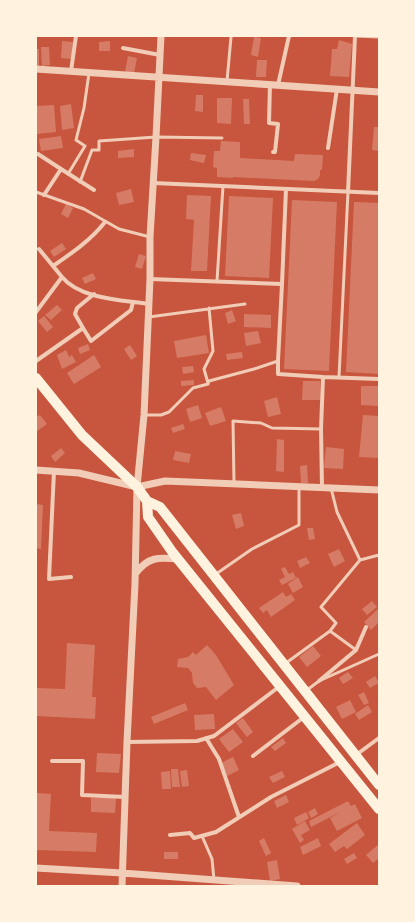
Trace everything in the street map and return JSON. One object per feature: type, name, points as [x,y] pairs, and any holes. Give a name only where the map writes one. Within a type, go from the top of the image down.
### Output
[{"type":"main road","points":[[36,378],[82,435],[136,487],[148,501],[160,506],[379,785]]},
{"type":"main road","points":[[148,501],[148,517],[178,559],[379,809]]},
{"type":"street","points":[[71,71],[76,36]]},
{"type":"street","points":[[122,886],[127,742],[136,573],[136,487],[144,415],[147,318],[150,279],[150,237],[161,36]]},
{"type":"street","points":[[278,85],[289,36]]},
{"type":"street","points":[[348,192],[355,36]]},
{"type":"street","points":[[122,48],[160,55]]},
{"type":"street","points":[[36,69],[379,92]]},
{"type":"street","points":[[270,84],[269,123],[278,124],[275,152],[273,152]]},
{"type":"street","points":[[328,148],[337,89]]},
{"type":"street","points":[[38,154],[94,190]]},
{"type":"street","points":[[44,195],[61,169]]},
{"type":"street","points":[[153,183],[379,193]]},
{"type":"street","points":[[286,189],[278,374],[379,379]]},
{"type":"street","points":[[53,266],[78,249],[97,233],[105,222]]},
{"type":"street","points":[[39,249],[67,283],[110,299],[148,304]]},
{"type":"street","points":[[36,312],[62,277]]},
{"type":"street","points":[[150,279],[282,284]]},
{"type":"street","points":[[94,294],[77,308],[75,314],[91,341],[131,310],[133,302]]},
{"type":"street","points":[[36,361],[83,328]]},
{"type":"street","points":[[322,487],[321,429],[324,377]]},
{"type":"street","points":[[36,470],[79,472],[136,487],[165,481],[379,490]]},
{"type":"street","points":[[54,471],[49,579],[71,577]]},
{"type":"street","points":[[136,573],[141,566],[150,560],[163,558],[178,559]]},
{"type":"street","points":[[319,681],[356,650],[366,627]]},
{"type":"street","points":[[127,742],[197,741],[214,736],[281,686]]},
{"type":"street","points":[[253,756],[304,717]]},
{"type":"street","points":[[206,738],[219,759],[239,817]]},
{"type":"street","points":[[356,755],[379,738]]},
{"type":"street","points":[[52,761],[83,761],[82,796],[125,797]]},
{"type":"street","points":[[170,835],[190,833],[194,838],[216,832],[271,797],[341,762]]},
{"type":"street","points":[[36,868],[297,886]]},
{"type":"lane","points":[[355,36],[379,37]]},
{"type":"lane","points":[[226,82],[231,37]]},
{"type":"lane","points":[[68,174],[85,146],[76,140],[84,108],[89,72]]},
{"type":"lane","points":[[80,182],[92,150],[99,150],[99,141],[156,137],[222,138]]},
{"type":"lane","points":[[217,281],[223,186]]},
{"type":"lane","points":[[36,192],[84,209],[120,230],[150,237]]},
{"type":"lane","points":[[339,377],[348,192]]},
{"type":"lane","points":[[147,318],[245,304]]},
{"type":"lane","points":[[208,384],[204,369],[213,351],[209,308]]},
{"type":"lane","points":[[144,415],[161,415],[169,412],[193,388],[208,384],[209,381],[278,361]]},
{"type":"lane","points":[[234,483],[233,421],[261,423],[272,428],[321,429]]},
{"type":"lane","points":[[214,575],[252,549],[299,525],[299,486]]},
{"type":"lane","points":[[331,488],[337,512],[360,560]]},
{"type":"lane","points":[[284,664],[330,631],[336,623],[321,607],[360,560],[379,555]]},
{"type":"lane","points":[[330,631],[356,650]]},
{"type":"lane","points":[[305,691],[319,681],[379,654]]},
{"type":"lane","points":[[202,836],[212,859],[214,880]]},
{"type":"building","points":[[254,37],[261,38],[258,57],[251,55]]},
{"type":"building","points":[[339,40],[352,44],[349,77],[330,76],[332,49],[337,49]]},
{"type":"building","points":[[62,41],[73,42],[72,59],[61,58]]},
{"type":"building","points":[[110,41],[110,51],[99,51],[99,42]]},
{"type":"building","points":[[41,47],[49,47],[50,65],[42,66]]},
{"type":"building","points":[[36,49],[39,49],[39,67],[36,67]]},
{"type":"building","points":[[128,56],[137,58],[134,73],[125,72]]},
{"type":"building","points":[[257,60],[267,60],[266,77],[256,77]]},
{"type":"building","points":[[196,95],[203,95],[203,112],[195,111]]},
{"type":"building","points":[[217,98],[232,98],[231,124],[217,123]]},
{"type":"building","points":[[243,99],[249,99],[250,124],[244,124]]},
{"type":"building","points":[[71,104],[74,128],[62,130],[60,106]]},
{"type":"building","points":[[54,105],[56,132],[36,134],[36,106]]},
{"type":"building","points":[[374,127],[379,127],[379,151],[372,150]]},
{"type":"building","points":[[61,136],[63,148],[41,151],[39,139]]},
{"type":"building","points":[[221,141],[240,142],[240,158],[294,161],[295,154],[323,155],[322,170],[320,170],[318,179],[314,181],[217,177],[217,168],[213,167],[214,151],[220,151]]},
{"type":"building","points":[[134,149],[134,157],[118,158],[118,151]]},
{"type":"building","points":[[191,153],[206,155],[204,163],[190,160]]},
{"type":"building","points":[[131,189],[134,202],[119,205],[116,193]]},
{"type":"building","points":[[187,195],[211,196],[207,271],[191,271],[194,220],[186,219]]},
{"type":"building","points":[[229,196],[273,198],[269,278],[225,276]]},
{"type":"building","points":[[292,200],[337,202],[329,371],[284,369]]},
{"type":"building","points":[[354,202],[379,203],[379,374],[346,372]]},
{"type":"building","points":[[66,204],[73,208],[68,218],[61,214]]},
{"type":"building","points":[[62,243],[66,249],[54,257],[50,251]]},
{"type":"building","points":[[139,254],[146,256],[142,269],[135,267]]},
{"type":"building","points":[[93,273],[96,279],[85,284],[82,278]]},
{"type":"building","points":[[57,305],[62,310],[51,320],[45,315]]},
{"type":"building","points":[[232,310],[236,321],[228,324],[225,313]]},
{"type":"building","points":[[244,314],[271,315],[271,328],[244,327]]},
{"type":"building","points":[[44,316],[53,327],[47,332],[38,321]]},
{"type":"building","points":[[258,331],[261,343],[246,346],[244,333]]},
{"type":"building","points":[[206,335],[209,353],[177,358],[174,341]]},
{"type":"building","points":[[88,344],[90,350],[80,354],[78,348]]},
{"type":"building","points":[[130,345],[137,356],[131,360],[124,349]]},
{"type":"building","points":[[66,350],[69,357],[72,355],[76,362],[62,369],[57,355]]},
{"type":"building","points":[[242,352],[243,358],[227,360],[226,354]]},
{"type":"building","points":[[94,355],[101,367],[74,384],[67,373]]},
{"type":"building","points":[[193,366],[194,372],[183,374],[182,367]]},
{"type":"building","points":[[194,380],[194,385],[181,386],[181,381]]},
{"type":"building","points":[[303,381],[320,381],[320,400],[302,400]]},
{"type":"building","points":[[361,386],[379,386],[379,406],[361,405]]},
{"type":"building","points":[[277,397],[281,414],[268,417],[264,401]]},
{"type":"building","points":[[198,405],[202,418],[190,422],[186,409]]},
{"type":"building","points":[[221,407],[226,421],[210,426],[205,413]]},
{"type":"building","points":[[40,415],[47,424],[36,432],[36,417]]},
{"type":"building","points":[[363,415],[379,416],[379,458],[359,457]]},
{"type":"building","points":[[183,424],[185,429],[173,433],[171,428]]},
{"type":"building","points":[[277,439],[284,440],[284,472],[276,471]]},
{"type":"building","points":[[326,447],[344,449],[343,469],[324,468]]},
{"type":"building","points":[[61,448],[65,453],[55,462],[51,456]]},
{"type":"building","points":[[175,451],[191,454],[189,463],[173,460]]},
{"type":"building","points":[[307,465],[308,483],[301,483],[300,466]]},
{"type":"building","points":[[36,504],[43,505],[41,549],[36,548]]},
{"type":"building","points":[[241,513],[244,526],[236,529],[232,515]]},
{"type":"building","points":[[307,528],[313,528],[315,539],[309,540]]},
{"type":"building","points":[[339,549],[345,561],[334,567],[328,554]]},
{"type":"building","points":[[306,557],[310,563],[300,568],[297,561]]},
{"type":"building","points":[[285,567],[289,574],[293,572],[296,578],[282,585],[279,580],[285,577],[281,569]]},
{"type":"building","points":[[298,577],[303,587],[293,593],[288,584]]},
{"type":"building","points":[[283,592],[286,597],[291,594],[295,600],[271,617],[267,610],[263,613],[259,608]]},
{"type":"building","points":[[372,601],[377,607],[367,615],[362,609]]},
{"type":"building","points":[[378,609],[379,622],[371,630],[364,622]]},
{"type":"building","points":[[67,643],[95,645],[92,697],[96,697],[95,719],[36,716],[36,688],[65,689]]},
{"type":"building","points":[[207,645],[216,655],[234,685],[216,700],[206,687],[197,688],[193,683],[192,673],[188,668],[177,667],[178,659],[188,657],[193,652],[196,655]]},
{"type":"building","points":[[313,646],[321,656],[307,667],[299,657]]},
{"type":"building","points":[[348,672],[353,678],[343,684],[339,678]]},
{"type":"building","points":[[375,676],[379,683],[370,688],[366,682]]},
{"type":"building","points":[[364,692],[369,703],[364,705],[358,695]]},
{"type":"building","points":[[350,700],[356,712],[342,719],[336,707]]},
{"type":"building","points":[[185,703],[188,710],[154,724],[151,717]]},
{"type":"building","points":[[368,705],[372,712],[359,720],[355,714]]},
{"type":"building","points":[[214,714],[215,729],[195,730],[194,715]]},
{"type":"building","points":[[243,718],[253,732],[247,737],[236,723]]},
{"type":"building","points":[[233,729],[243,742],[229,752],[219,739]]},
{"type":"building","points":[[283,738],[286,743],[275,751],[271,747]]},
{"type":"building","points":[[97,753],[121,754],[119,773],[96,772]]},
{"type":"building","points":[[233,757],[239,770],[227,776],[221,763]]},
{"type":"building","points":[[171,769],[178,769],[180,787],[172,787]]},
{"type":"building","points":[[187,770],[189,786],[182,787],[180,771]]},
{"type":"building","points":[[170,771],[171,789],[162,789],[161,772]]},
{"type":"building","points":[[282,771],[285,777],[273,783],[269,777]]},
{"type":"building","points":[[36,793],[51,794],[49,831],[97,833],[96,852],[36,850]]},
{"type":"building","points":[[286,795],[289,802],[277,808],[274,801]]},
{"type":"building","points":[[91,798],[116,798],[115,813],[91,812]]},
{"type":"building","points":[[348,801],[351,806],[355,804],[362,818],[337,831],[330,818],[342,811],[311,827],[309,821]]},
{"type":"building","points":[[315,808],[318,814],[311,818],[308,812]]},
{"type":"building","points":[[306,812],[309,818],[297,825],[294,818]]},
{"type":"building","points":[[305,821],[310,830],[301,835],[304,840],[300,843],[292,829]]},
{"type":"building","points":[[357,823],[365,835],[347,849],[344,846],[335,852],[329,844]]},
{"type":"building","points":[[264,838],[271,853],[266,856],[259,841]]},
{"type":"building","points":[[318,838],[321,846],[303,855],[300,847]]},
{"type":"building","points":[[379,844],[379,858],[373,863],[366,855]]},
{"type":"building","points":[[164,852],[178,852],[178,859],[164,859]]},
{"type":"building","points":[[354,853],[357,858],[347,864],[344,859]]},
{"type":"building","points":[[277,860],[280,879],[270,881],[267,862]]}]
